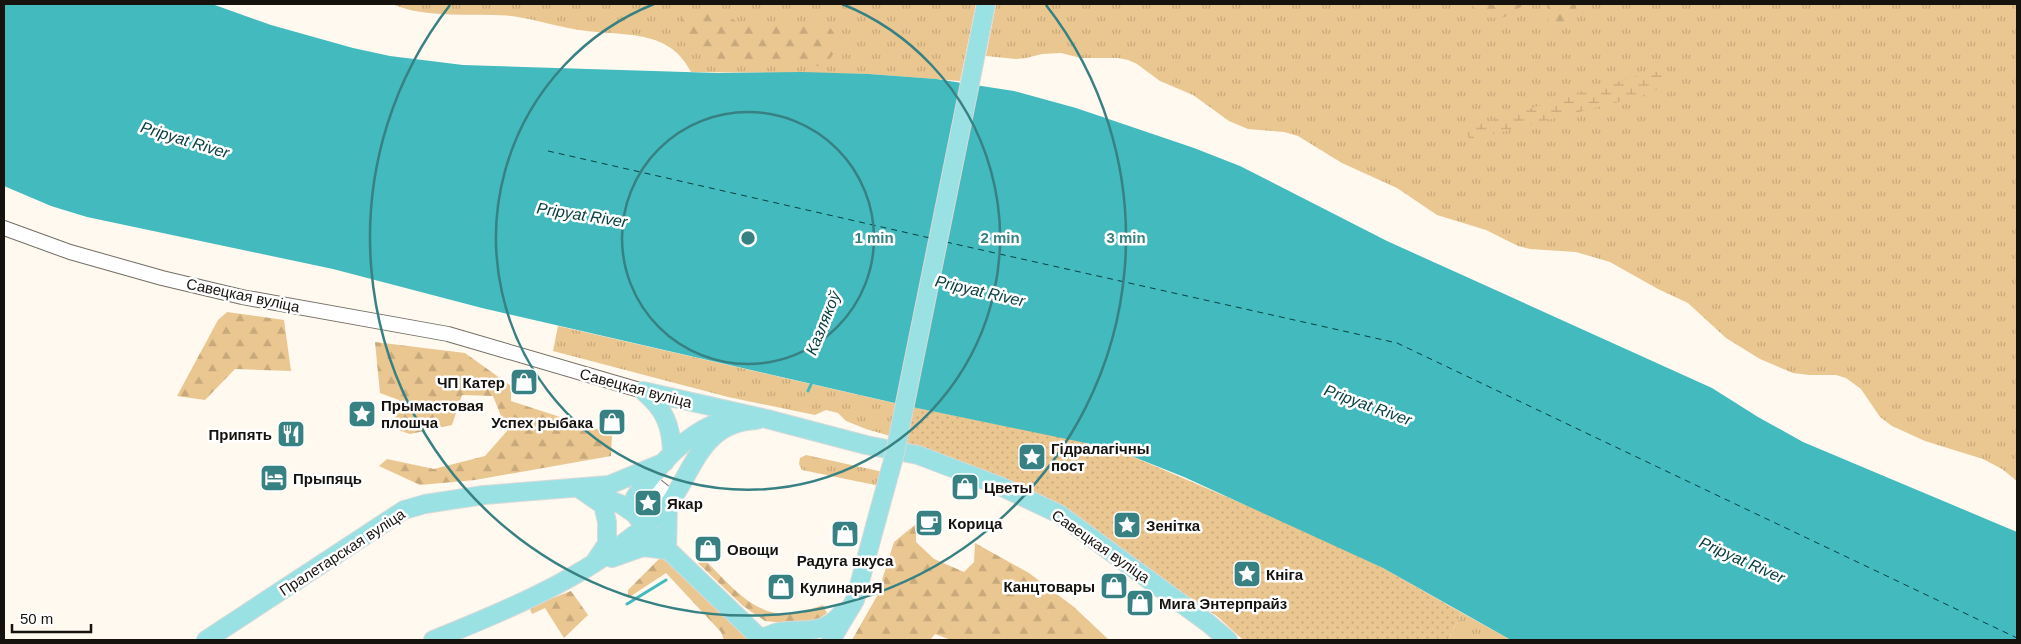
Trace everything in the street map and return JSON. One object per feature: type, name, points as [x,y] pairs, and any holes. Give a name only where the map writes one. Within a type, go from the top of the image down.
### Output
[{"type":"main road","points":[[831,640],[855,600],[895,453],[986,4]]},
{"type":"main road","points":[[643,391],[657,403],[664,414],[671,437],[668,457]]},
{"type":"main road","name":"Савецкая вуліца","points":[[643,391],[767,419],[866,445],[918,455],[1002,487],[1059,514],[1208,623],[1228,640]]},
{"type":"main road","points":[[690,402],[703,420],[702,447]]},
{"type":"main road","points":[[639,521],[634,497],[668,457],[703,429],[739,416],[767,419]]},
{"type":"main road","points":[[432,640],[557,586],[592,565],[642,547],[667,550],[668,505],[702,447],[714,434],[728,426],[746,420],[767,419]]},
{"type":"main road","name":"Пралетарская вуліца","points":[[206,640],[404,510],[425,504],[484,495],[609,485],[626,480],[668,457]]},
{"type":"main road","points":[[580,488],[603,505],[607,522],[607,544],[592,565]]},
{"type":"main road","name":"Пралетарская вуліца","points":[[580,488],[620,504],[667,550],[766,638],[796,640]]},
{"type":"main road","points":[[592,565],[639,521],[668,505]]},
{"type":"main road","points":[[766,638],[817,631],[833,624],[855,600]]},
{"type":"street","name":"Савецкая вуліца","points":[[4,228],[70,252],[162,278],[242,297],[448,334],[643,391]]},
{"type":"street","points":[[643,486],[654,484],[662,491],[668,505]]},
{"type":"green space","points":[[392,4],[976,4],[960,81],[869,74],[691,72],[682,58],[672,49],[660,42],[646,38],[578,30],[512,16],[421,12]]},
{"type":"green space","points":[[996,4],[2017,4],[2017,481],[2002,469],[1983,459],[1925,441],[1892,426],[1880,417],[1861,389],[1846,378],[1836,375],[1793,373],[1760,359],[1726,338],[1688,303],[1658,289],[1610,262],[1576,252],[1530,249],[1518,246],[1486,230],[1437,215],[1397,188],[1342,163],[1298,136],[1284,132],[1248,129],[1229,121],[1193,95],[1160,81],[1137,64],[1128,60],[1118,58],[1081,58],[1061,53],[1042,54],[1016,59],[986,56]]},
{"type":"green space","points":[[1471,4],[1525,4],[1509,15],[1495,18],[1477,10]]},
{"type":"green space","points":[[1547,4],[1575,4],[1578,13],[1577,17],[1566,24],[1552,24],[1547,19]]},
{"type":"green space","points":[[710,7],[717,9],[737,22],[790,28],[818,24],[827,25],[835,36],[836,48],[830,59],[818,66],[735,62],[709,57],[687,45],[681,38],[679,30],[681,22],[686,15],[696,10]]},
{"type":"green space","points":[[1653,71],[1663,73],[1666,76],[1666,81],[1656,90],[1641,96],[1479,138],[1471,139],[1466,135],[1469,128],[1477,125]]},
{"type":"green space","points":[[227,312],[284,320],[291,371],[235,369],[205,400],[177,396],[218,320]]},
{"type":"green space","points":[[558,326],[898,404],[890,436],[846,421],[838,413],[826,410],[815,415],[728,397],[553,351]]},
{"type":"green space","points":[[375,342],[465,353],[511,386],[511,401],[612,434],[611,456],[475,480],[420,485],[379,466],[387,459],[434,469],[485,456],[507,431],[493,396],[462,395],[452,425],[410,434],[393,428],[399,400],[380,393]]},
{"type":"green space","points":[[912,407],[1075,440],[1129,455],[1297,527],[1383,568],[1462,613],[1448,640],[1243,640],[1218,617],[1056,505],[988,472],[904,446]]},
{"type":"green space","points":[[806,455],[883,472],[880,486],[802,470],[799,464],[800,458]]},
{"type":"green space","points":[[916,524],[916,542],[934,559],[964,572],[974,562],[975,543],[1029,573],[1074,607],[1109,640],[951,640],[935,634],[930,640],[852,640],[877,596],[894,542]]},
{"type":"green space","points":[[663,555],[748,638],[746,640],[724,640],[721,632],[666,573],[628,598],[628,590]]},
{"type":"green space","points":[[702,557],[731,587],[754,604],[766,610],[779,614],[793,613],[823,605],[827,613],[816,621],[795,624],[765,621],[743,606],[698,563]]},
{"type":"green space","points":[[571,591],[588,615],[564,638],[545,608],[532,614],[529,607]]},
{"type":"green space","points":[[1462,613],[1511,640],[1448,640]]},
{"type":"water","name":"Pripyat River","points":[[4,4],[212,4],[271,25],[353,48],[390,56],[463,65],[717,73],[801,72],[869,74],[936,79],[1014,91],[1076,108],[1194,148],[1240,166],[1387,241],[1712,388],[1803,442],[2017,532],[2017,640],[1511,640],[1383,568],[1184,477],[1105,447],[912,407],[482,308],[333,269],[87,217],[51,206],[4,186]]},
{"type":"waterway","name":"Казлякоў","points":[[808,391],[813,380]]},
{"type":"waterway","name":"Казлякоў","points":[[627,604],[666,580]]},
{"type":"ferry route","points":[[548,151],[930,238]]},
{"type":"ferry route","points":[[946,242],[1397,343],[2017,638]]},
{"type":"place","name":"ЧП Катер","points":[[524,382]]},
{"type":"place","name":"Прымастовая плошча","points":[[362,414]]},
{"type":"place","name":"Успех рыбака","points":[[612,422]]},
{"type":"place","name":"Припять","points":[[291,434]]},
{"type":"place","name":"Гідралагічны пост","points":[[1032,457]]},
{"type":"place","name":"Прыпяць","points":[[274,478]]},
{"type":"place","name":"Цветы","points":[[965,487]]},
{"type":"place","name":"Якар","points":[[648,503]]},
{"type":"place","name":"Корица","points":[[929,523]]},
{"type":"place","name":"Зенітка","points":[[1127,525]]},
{"type":"place","name":"Радуга вкуса","points":[[845,534]]},
{"type":"place","name":"Овощи","points":[[708,549]]},
{"type":"place","name":"Кніга","points":[[1247,574]]},
{"type":"place","name":"Канцтовары","points":[[1114,586]]},
{"type":"place","name":"КулинариЯ","points":[[781,587]]},
{"type":"place","name":"Мига Энтерпрайз","points":[[1140,603]]}]
